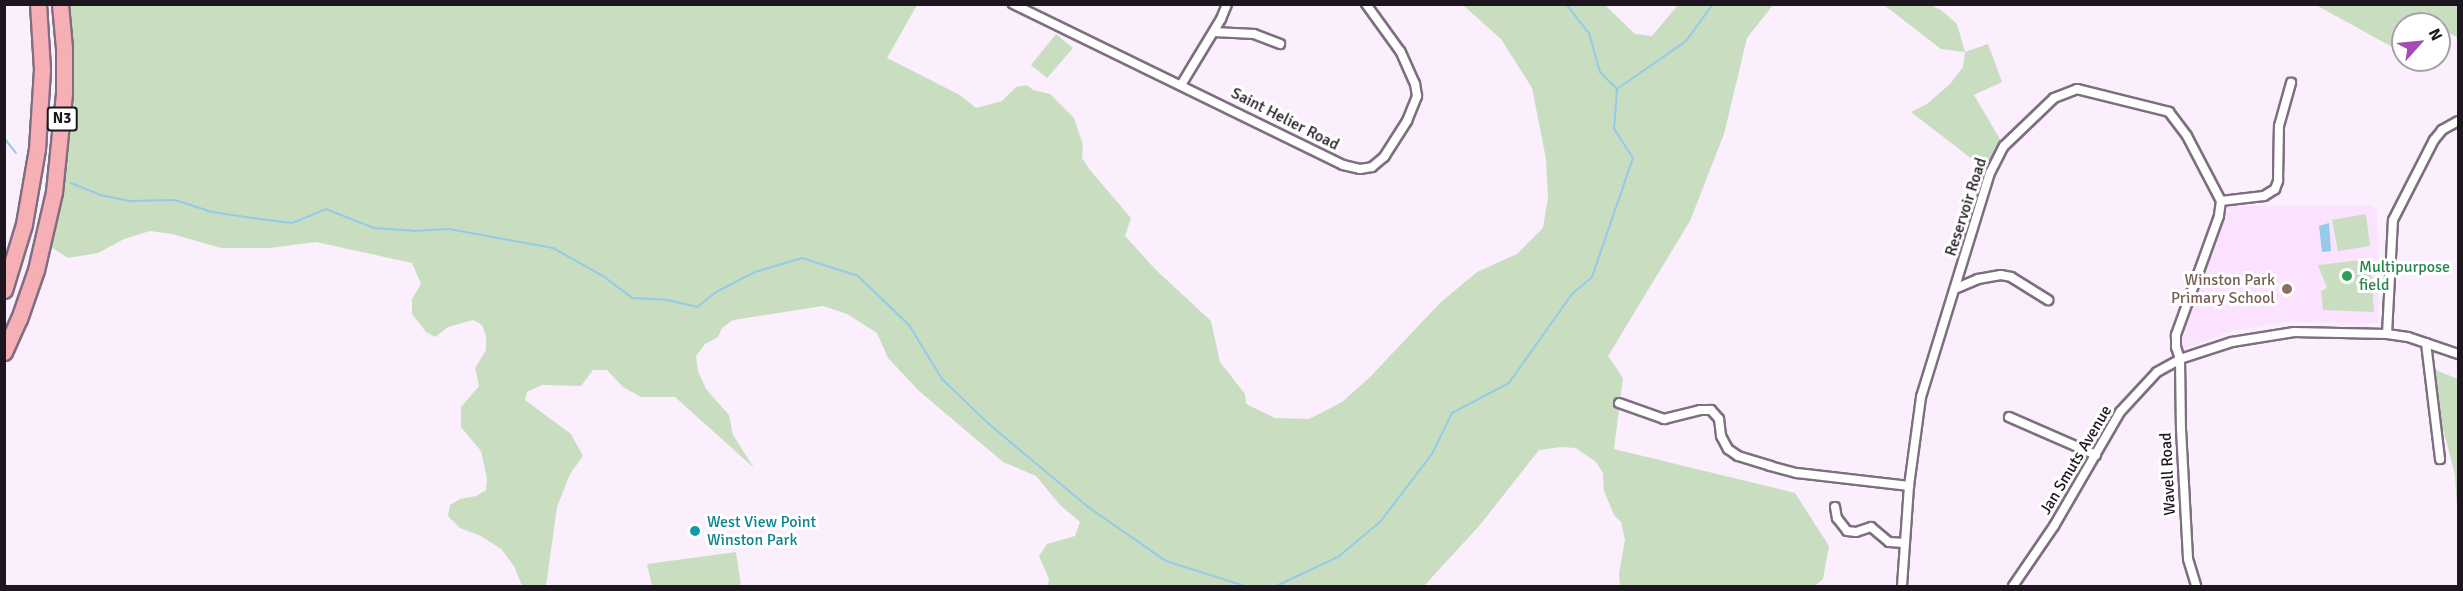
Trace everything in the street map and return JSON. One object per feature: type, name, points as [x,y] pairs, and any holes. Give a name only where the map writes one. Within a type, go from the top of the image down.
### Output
[{"type":"highway","name":"N3","points":[[4,290],[24,224],[40,119],[42,69],[38,4]]},
{"type":"highway","name":"N3","points":[[4,352],[19,319],[36,270],[59,160],[64,93],[64,48],[60,4]]},
{"type":"street","name":"Saint Helier Road","points":[[1013,4],[1343,165],[1360,169],[1372,167],[1384,157],[1407,121],[1417,96],[1415,84],[1400,51],[1366,4]]},
{"type":"street","points":[[1181,86],[1214,32],[1227,4]]},
{"type":"street","points":[[1214,32],[1254,34],[1280,44]]},
{"type":"street","points":[[2180,359],[2176,346],[2176,335],[2219,216],[2221,201],[2264,196],[2275,189],[2278,181],[2279,126],[2291,83]]},
{"type":"street","name":"Reservoir Road","points":[[1902,586],[1909,486],[1921,397],[1995,161],[2004,146],[2054,98],[2063,93],[2082,89],[2169,112],[2187,136],[2221,201]]},
{"type":"street","points":[[2386,334],[2393,220],[2408,186],[2434,140],[2442,130],[2458,121]]},
{"type":"street","points":[[1957,288],[1978,279],[2001,275],[2011,277],[2048,300]]},
{"type":"street","name":"Jan Smuts Avenue","points":[[2013,586],[2054,526],[2120,412],[2157,372],[2180,359],[2232,342],[2283,332],[2386,334],[2426,343],[2458,354]]},
{"type":"street","points":[[2426,343],[2440,459]]},
{"type":"street","name":"Wavell Road","points":[[2180,359],[2188,559],[2196,586]]},
{"type":"street","points":[[1619,403],[1664,419],[1700,410],[1711,410],[1719,419],[1721,436],[1728,449],[1738,456],[1779,469],[1909,486]]},
{"type":"street","points":[[2009,417],[2096,455]]},
{"type":"street","points":[[1835,507],[1837,518],[1847,531],[1856,532],[1870,527],[1889,542],[1904,543]]},
{"type":"shaded area","name":"Winston Park Primary School","points":[[2373,205],[2377,212],[2378,323],[2284,322],[2231,331],[2180,350],[2189,308],[2229,206]]},
{"type":"green space","points":[[66,5],[917,5],[887,58],[960,95],[976,108],[1002,101],[1016,87],[1027,85],[1033,90],[1050,94],[1074,118],[1083,145],[1082,158],[1131,218],[1125,236],[1156,270],[1211,321],[1220,362],[1245,394],[1246,404],[1275,418],[1309,419],[1342,402],[1369,378],[1441,302],[1477,272],[1517,254],[1543,228],[1548,197],[1546,159],[1532,88],[1501,39],[1463,5],[1605,5],[1635,34],[1652,36],[1678,5],[1773,5],[1747,38],[1724,134],[1690,221],[1608,356],[1623,378],[1614,449],[1795,493],[1829,546],[1823,579],[1815,586],[1620,586],[1619,573],[1625,540],[1621,522],[1614,515],[1604,491],[1603,473],[1596,462],[1576,448],[1561,447],[1539,450],[1480,525],[1424,586],[1048,586],[1049,579],[1039,556],[1047,544],[1075,536],[1080,522],[1060,505],[1036,476],[1003,462],[919,391],[888,358],[877,333],[847,314],[823,306],[733,320],[722,328],[718,337],[705,344],[696,356],[698,371],[706,389],[729,415],[733,435],[754,468],[675,397],[641,397],[623,387],[607,370],[593,370],[581,386],[542,385],[527,392],[525,400],[571,434],[583,456],[570,474],[557,507],[546,586],[522,586],[514,566],[501,549],[481,536],[460,528],[448,516],[450,505],[486,490],[487,479],[481,451],[461,427],[461,407],[479,386],[475,368],[486,350],[486,336],[482,325],[473,320],[448,327],[435,337],[426,332],[412,314],[412,299],[421,284],[412,263],[316,242],[270,248],[221,248],[172,234],[150,231],[124,239],[98,253],[68,258],[51,247]]},
{"type":"green space","points":[[1884,5],[1930,5],[1941,10],[1957,24],[1965,52],[1941,49]]},
{"type":"green space","points":[[2316,5],[2458,5],[2458,38],[2451,34],[2451,12],[2391,12],[2391,46]]},
{"type":"green space","points":[[1056,34],[1073,48],[1047,78],[1031,65]]},
{"type":"green space","points":[[1988,44],[2002,82],[1974,95],[2004,146],[1990,173],[1911,112],[1927,104],[1950,84],[1963,67],[1965,52]]},
{"type":"green space","points":[[2366,214],[2370,246],[2338,251],[2332,220]]},
{"type":"green space","name":"Multipurpose field","points":[[2370,259],[2374,312],[2323,310],[2321,291],[2327,288],[2318,265]]},
{"type":"green space","points":[[2433,369],[2458,379],[2458,522],[2455,474],[2440,418]]},
{"type":"green space","points":[[736,552],[741,586],[652,586],[647,564]]},
{"type":"water","points":[[2329,223],[2331,251],[2322,252],[2319,226]]},
{"type":"waterway","points":[[1566,4],[1589,33],[1600,72],[1617,89]]},
{"type":"waterway","points":[[1276,586],[1338,557],[1380,522],[1432,454],[1452,413],[1509,383],[1572,294],[1592,277],[1633,158],[1614,129],[1617,89],[1686,41],[1713,4]]},
{"type":"waterway","points":[[4,138],[16,153]]},
{"type":"waterway","points":[[71,183],[101,195],[129,201],[175,200],[212,212],[259,219],[292,223],[326,209],[374,228],[413,231],[449,229],[553,248],[603,276],[632,298],[667,300],[697,307],[716,292],[755,272],[802,258],[858,276],[909,325],[942,379],[990,425],[1088,507],[1166,561],[1245,586]]},
{"type":"place","name":"Multipurpose field","points":[[2347,276]]},
{"type":"place","name":"Winston Park Primary School","points":[[2287,289]]},
{"type":"place","name":"West View Point Winston Park","points":[[695,531]]}]
